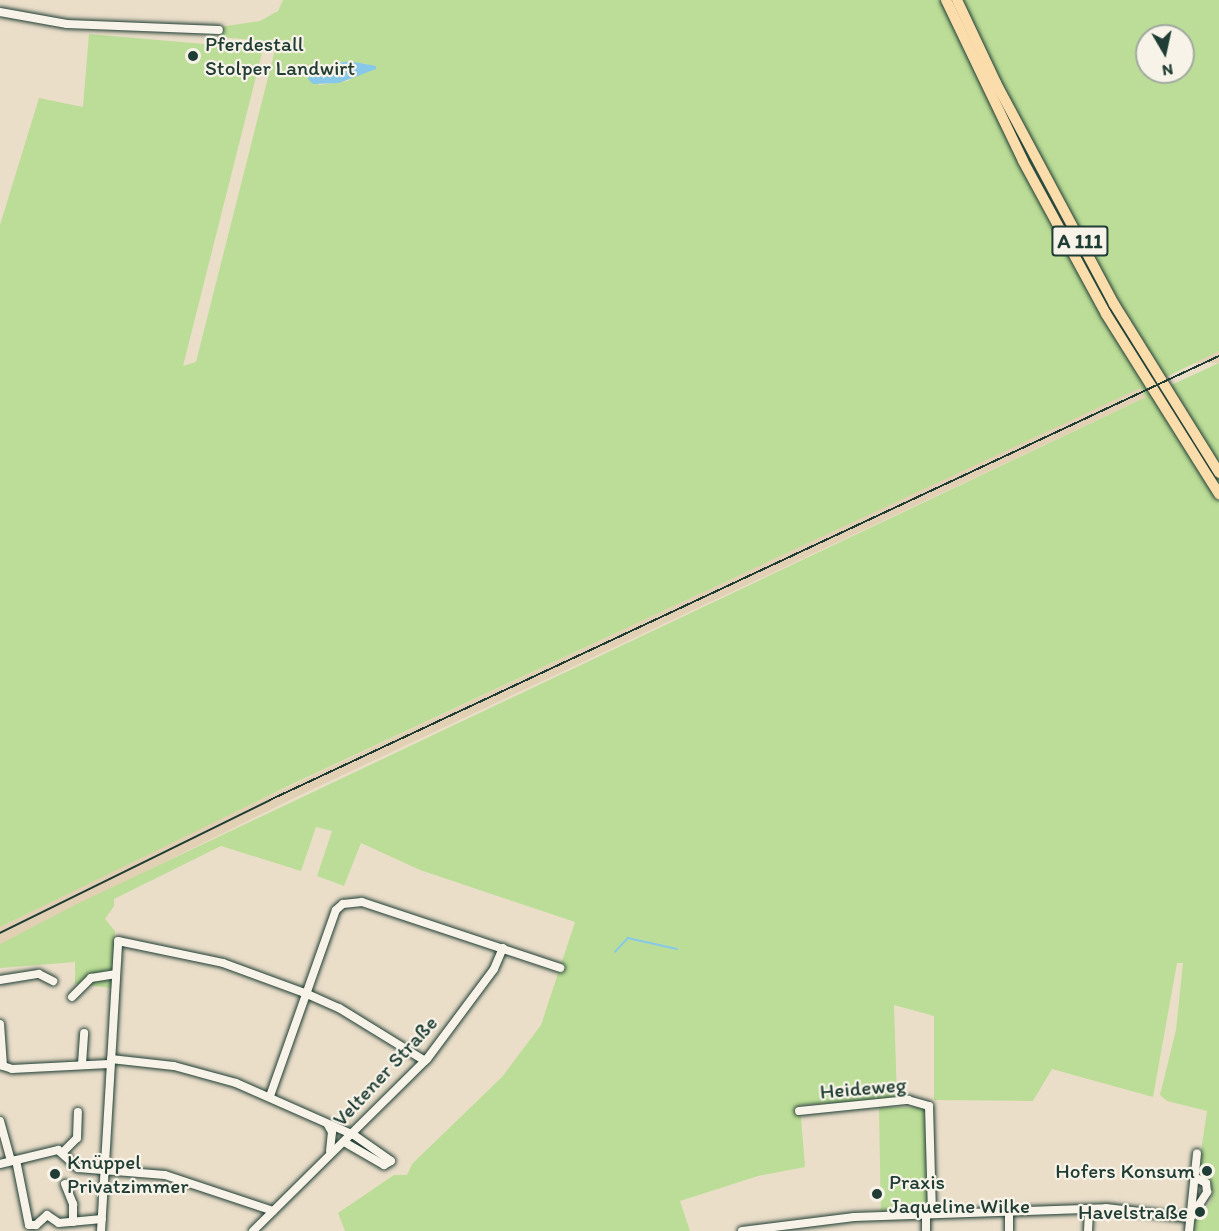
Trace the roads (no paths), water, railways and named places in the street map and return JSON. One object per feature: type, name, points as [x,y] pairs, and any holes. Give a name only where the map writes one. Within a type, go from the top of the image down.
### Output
[{"type":"highway","name":"A 111","points":[[946,0],[1023,161],[1106,314],[1219,494]]},
{"type":"highway","name":"A 111","points":[[957,0],[996,83],[1114,304],[1219,473]]},
{"type":"street","points":[[0,12],[67,24],[219,30]]},
{"type":"street","points":[[270,1096],[336,910],[351,902],[362,902],[560,968]]},
{"type":"street","points":[[101,1231],[102,1167],[118,941],[223,963],[305,993],[339,1008],[425,1061]]},
{"type":"street","name":"Veltener Straße","points":[[254,1231],[330,1151],[354,1135],[425,1061],[494,969],[503,948]]},
{"type":"street","points":[[0,980],[39,974],[53,981]]},
{"type":"street","points":[[72,996],[91,978],[115,974]]},
{"type":"street","points":[[0,1024],[2,1065],[82,1064],[110,1061],[189,1069],[270,1096],[328,1125],[354,1135],[391,1161],[384,1165],[344,1142]]},
{"type":"street","points":[[82,1064],[84,1033]]},
{"type":"street","name":"Heideweg","points":[[799,1111],[908,1100],[929,1106],[929,1215]]},
{"type":"street","points":[[64,1151],[76,1138],[78,1112]]},
{"type":"street","points":[[0,1121],[14,1160],[29,1225],[36,1225],[47,1215],[59,1223],[102,1220]]},
{"type":"street","points":[[328,1125],[332,1132],[330,1151]]},
{"type":"street","points":[[0,1164],[53,1149],[64,1151],[78,1168],[102,1167],[165,1175],[273,1211]]},
{"type":"street","points":[[1189,1231],[1197,1153]]},
{"type":"street","points":[[1190,1218],[1207,1192],[1206,1183],[1194,1174]]},
{"type":"street","points":[[64,1184],[74,1204],[73,1222]]},
{"type":"street","points":[[742,1231],[815,1220],[1089,1209],[1190,1218]]},
{"type":"street","points":[[1088,1231],[1089,1209]]},
{"type":"street","points":[[1009,1212],[1009,1231]]},
{"type":"street","points":[[926,1231],[929,1215]]},
{"type":"street","points":[[815,1220],[817,1231]]},
{"type":"water","points":[[349,61],[376,66],[376,69],[339,83],[313,84],[308,79],[313,68]]},
{"type":"waterway","points":[[615,952],[628,938],[677,949]]},
{"type":"railway","points":[[0,933],[270,800],[1219,356]]},
{"type":"place","name":"Pferdestall Stolper Landwirt","points":[[193,56]]},
{"type":"place","name":"Hofers Konsum","points":[[1207,1171]]},
{"type":"place","name":"Knüppel Privatzimmer","points":[[55,1174]]},
{"type":"place","name":"Praxis Jaqueline Wilke","points":[[877,1194]]},
{"type":"place","name":"Havelstraße","points":[[1200,1212]]}]
